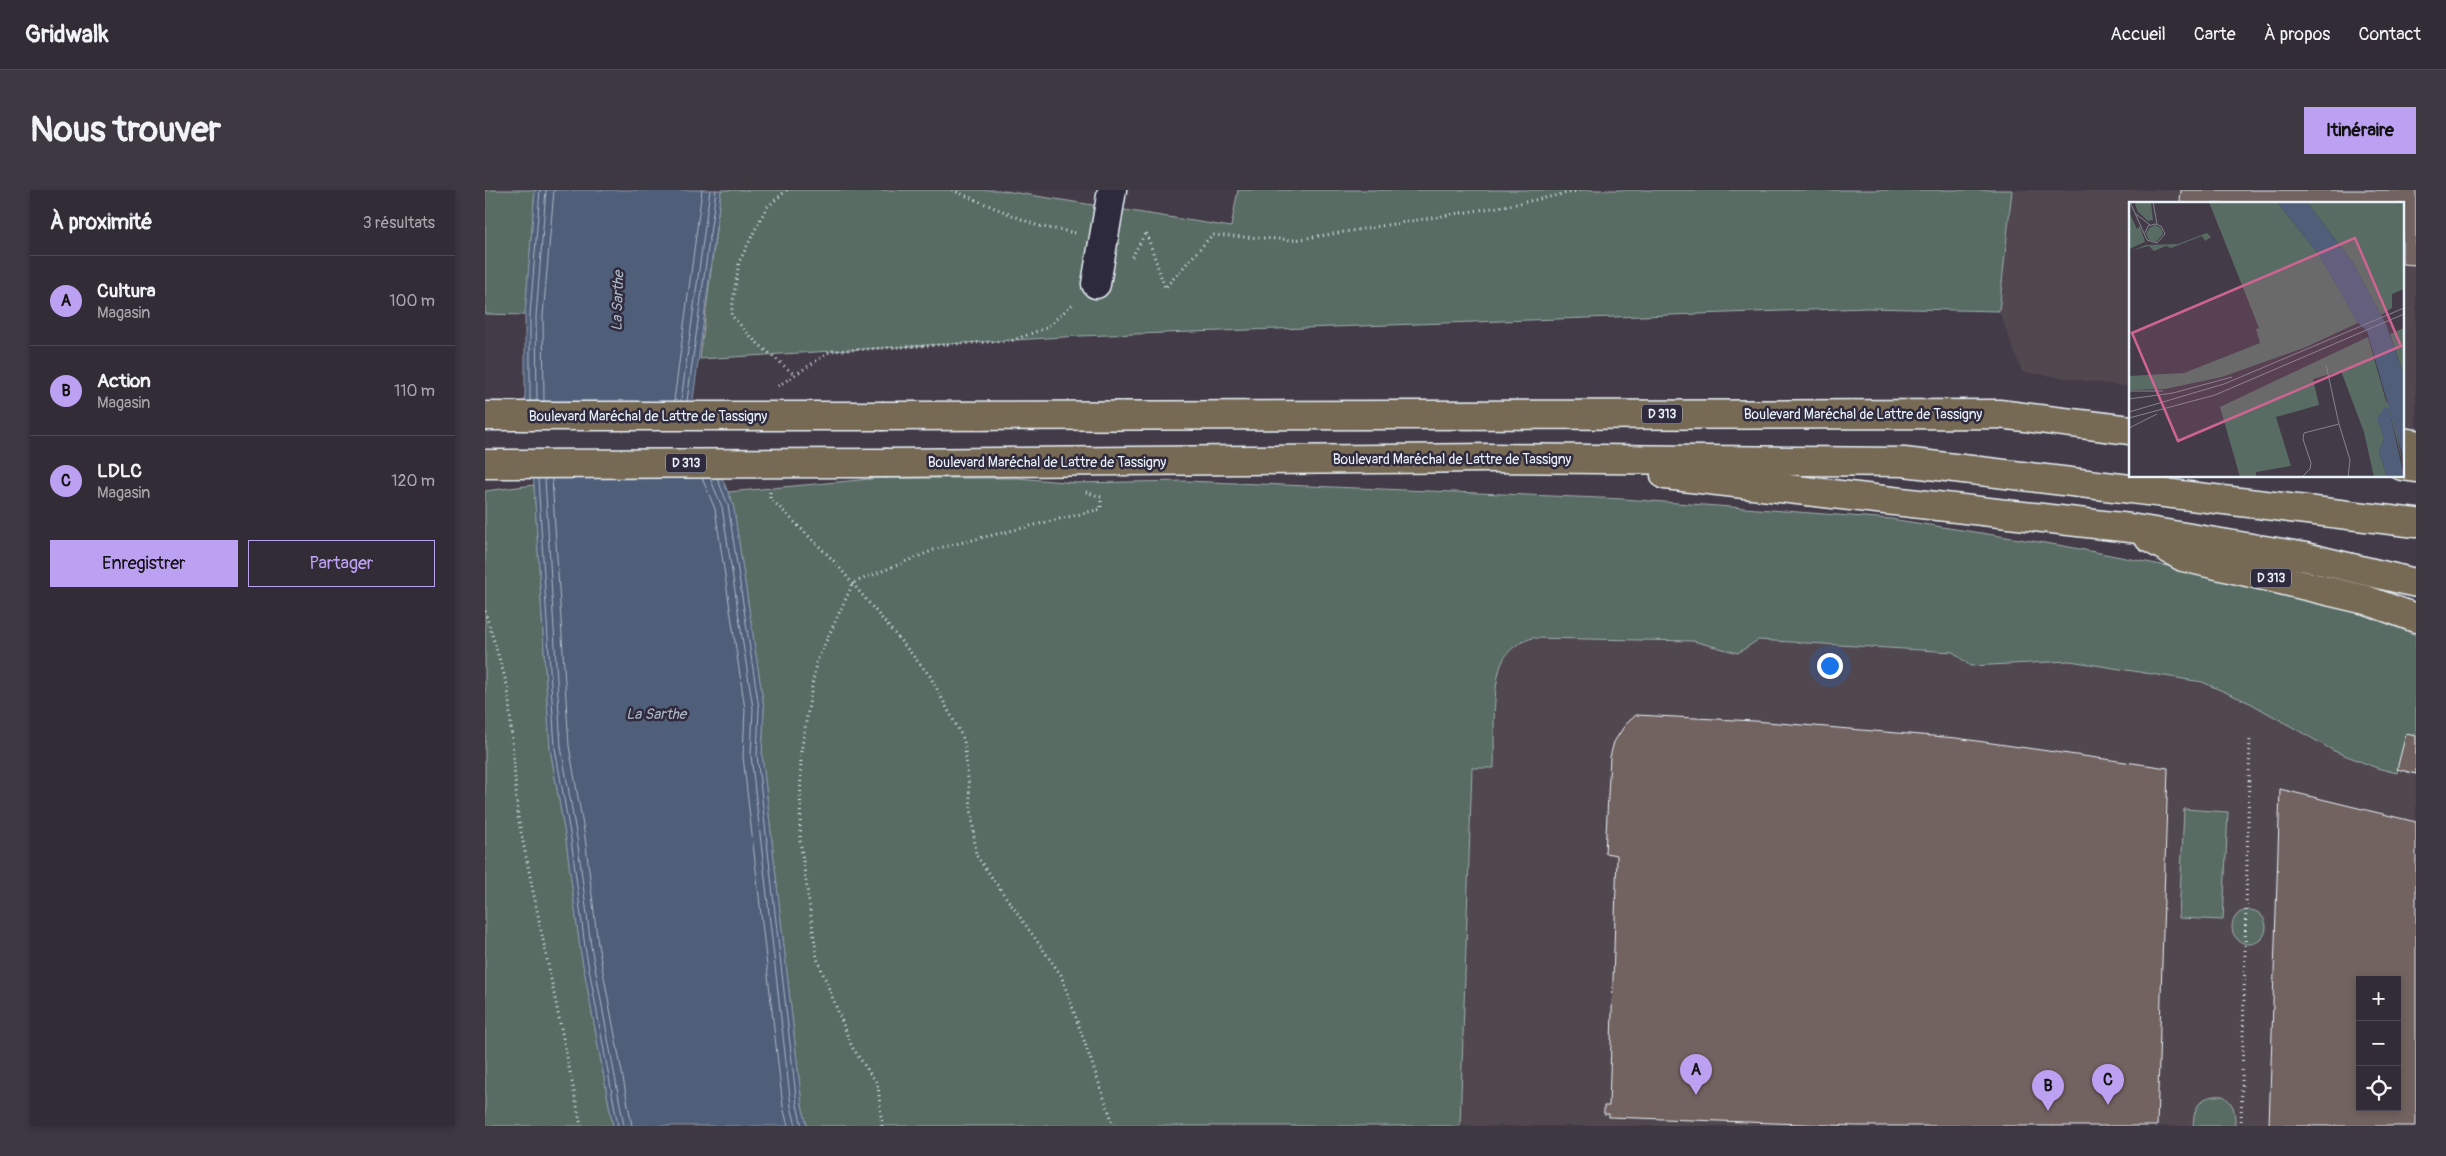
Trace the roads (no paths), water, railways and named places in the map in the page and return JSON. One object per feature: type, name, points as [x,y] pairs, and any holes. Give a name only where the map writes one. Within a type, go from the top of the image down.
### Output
[{"type":"highway","name":"Boulevard Maréchal de Lattre de Tassigny","points":[[485,416],[1999,414],[2129,430]]},
{"type":"highway","points":[[2403,442],[2416,444]]},
{"type":"highway","name":"Boulevard Maréchal de Lattre de Tassigny","points":[[485,464],[1492,458],[1904,462],[2416,523]]},
{"type":"highway","name":"D 313","points":[[1492,458],[1843,494],[2130,528],[2306,557],[2416,584]]},
{"type":"highway","points":[[2403,466],[2416,468]]},
{"type":"highway","name":"D 313","points":[[2130,528],[2183,557],[2366,600],[2416,618]]},
{"type":"street","points":[[1096,284],[1112,190]]},
{"type":"water","name":"La Sarthe","points":[[535,190],[721,190],[692,407],[733,504],[764,708],[762,754],[802,1105],[807,1126],[613,1126],[580,948],[566,840],[550,748],[534,485],[525,402],[525,315]]},
{"type":"place","name":"Cultura","points":[[1696,1095]]},
{"type":"place","name":"LDLC","points":[[2108,1105]]},
{"type":"place","name":"Action","points":[[2048,1111]]}]
